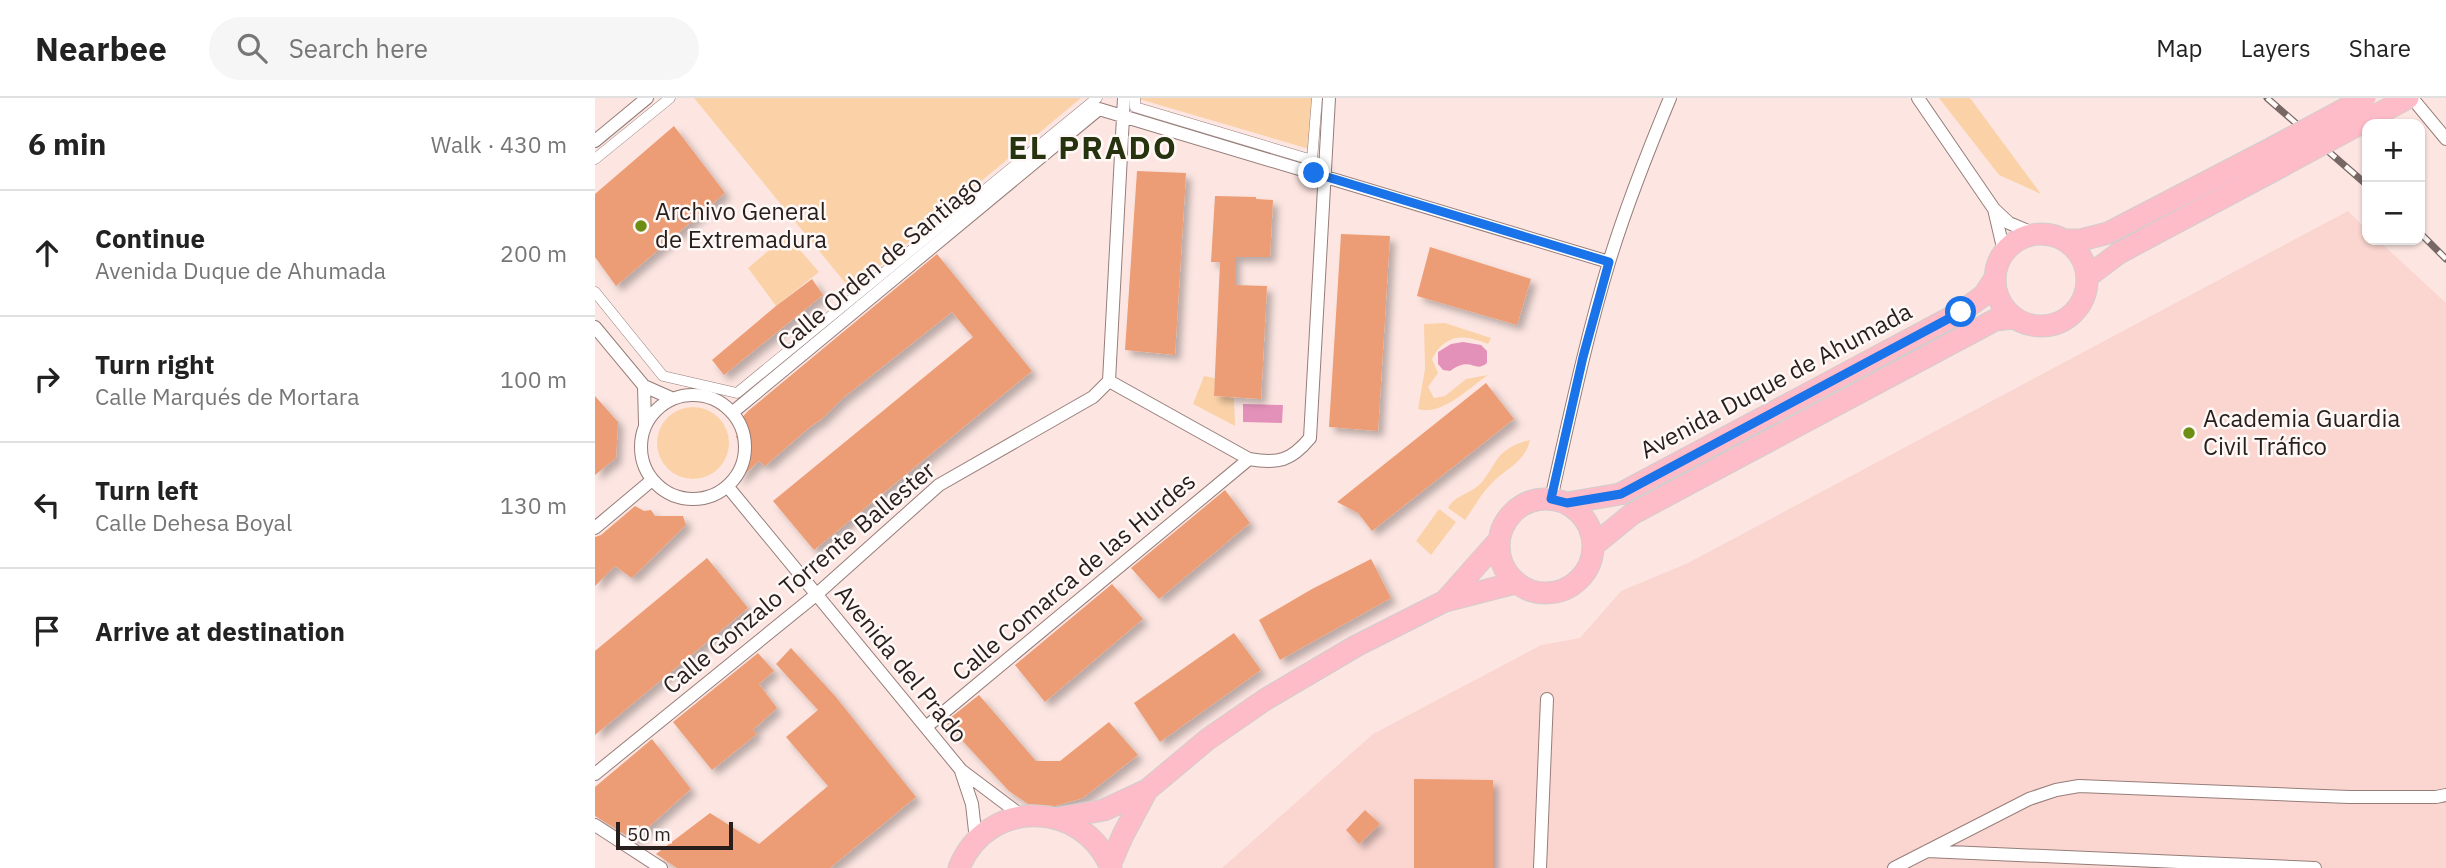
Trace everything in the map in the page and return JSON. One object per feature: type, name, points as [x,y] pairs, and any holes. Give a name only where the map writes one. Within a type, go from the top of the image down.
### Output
[{"type":"main road","points":[[2087,277],[2119,253],[2277,157],[2365,98]]},
{"type":"main road","points":[[2065,240],[2081,240],[2108,233],[2410,98]]},
{"type":"main road","points":[[2035,234],[2053,235],[2065,240],[2081,256],[2087,277],[2080,305],[2065,320],[2047,326],[2035,326],[2014,318],[1999,299],[1995,278],[2004,252],[2023,237],[2035,234]]},
{"type":"main road","name":"Avenida Duque de Ahumada","points":[[1559,501],[1621,494],[1961,312],[1984,295],[1995,278]]},
{"type":"main road","name":"Avenida Duque de Ahumada","points":[[1594,545],[1633,514],[1995,320],[2014,318]]},
{"type":"main road","points":[[1532,501],[1559,501],[1583,515],[1591,529],[1594,545],[1591,563],[1583,577],[1570,588],[1550,594],[1531,592],[1515,583],[1505,570],[1500,557],[1499,540],[1504,523],[1515,511],[1532,501]]},
{"type":"main road","points":[[1445,601],[1499,540]]},
{"type":"main road","points":[[1058,818],[1104,810],[1147,790],[1207,739],[1266,699],[1356,646],[1445,601],[1515,583]]},
{"type":"main road","points":[[1111,867],[1123,835],[1147,790]]},
{"type":"main road","points":[[959,868],[976,840],[997,825],[1022,816],[1040,815],[1058,818],[1080,828],[1098,845],[1111,867]]},
{"type":"street","points":[[595,141],[647,98]]},
{"type":"street","points":[[595,159],[670,98]]},
{"type":"street","points":[[595,292],[663,376],[737,393],[1097,98]]},
{"type":"street","points":[[1123,98],[1109,381],[1249,459],[1270,463],[1299,452],[1310,438],[1329,98]]},
{"type":"street","points":[[1135,98],[1135,107],[1312,160],[1317,98]]},
{"type":"street","points":[[1559,501],[1583,357],[1609,262],[1645,157],[1670,98]]},
{"type":"street","points":[[1918,98],[1994,209],[2009,223],[2035,234]]},
{"type":"street","points":[[2410,98],[2446,139]]},
{"type":"street","name":"Calle Orden de Santiago","points":[[733,412],[1099,109],[1123,114],[1609,262]]},
{"type":"street","points":[[1994,209],[2004,252]]},
{"type":"street","points":[[596,332],[643,386],[671,398]]},
{"type":"street","name":"Calle Gonzalo Torrente Ballester","points":[[595,774],[817,594],[939,485],[1093,397],[1109,381]]},
{"type":"street","points":[[643,386],[645,424],[640,453],[652,480],[664,491],[680,498],[697,499],[713,495],[728,486],[738,474],[744,458],[744,434],[733,412],[720,401],[705,395],[688,394],[671,398],[656,409],[645,424]]},
{"type":"street","name":"Calle Comarca de las Hurdes","points":[[926,727],[1249,459]]},
{"type":"street","points":[[595,527],[652,480]]},
{"type":"street","name":"Avenida del Prado","points":[[728,486],[961,770],[1022,816]]},
{"type":"street","points":[[1540,868],[1547,699]]},
{"type":"street","name":"Avenida del Prado","points":[[961,770],[972,804],[976,840]]},
{"type":"street","points":[[1894,868],[2029,799],[2079,786],[2349,797],[2446,795]]},
{"type":"street","points":[[595,825],[661,868]]},
{"type":"street","points":[[1925,851],[2315,868]]},
{"type":"shaded area","points":[[694,98],[1081,98],[851,290]]},
{"type":"shaded area","points":[[1139,98],[1312,98],[1309,149],[1139,99]]},
{"type":"shaded area","points":[[1939,98],[1970,98],[2041,194],[1999,175]]},
{"type":"shaded area","name":"Academia Guardia Civil Tráfico","points":[[2348,211],[2362,225],[2362,245],[2383,245],[2446,303],[2446,868],[1222,868],[1373,734],[1541,645],[1580,638],[1621,591],[1688,563]]},
{"type":"shaded area","points":[[787,235],[819,272],[776,306],[748,268]]},
{"type":"shaded area","points":[[1445,323],[1491,338],[1488,344],[1471,338],[1456,338],[1437,350],[1432,359],[1438,373],[1428,387],[1434,398],[1445,396],[1466,379],[1488,375],[1446,405],[1436,409],[1418,409],[1425,369],[1424,324]]},
{"type":"shaded area","points":[[1463,342],[1481,345],[1487,351],[1487,363],[1479,367],[1468,364],[1450,371],[1443,370],[1438,364],[1438,352],[1451,344]]},
{"type":"shaded area","points":[[1204,376],[1215,378],[1214,396],[1234,398],[1235,426],[1193,404]]},
{"type":"shaded area","points":[[1243,404],[1283,405],[1282,423],[1243,422]]},
{"type":"shaded area","points":[[693,407],[713,413],[723,423],[729,443],[723,463],[713,473],[693,479],[673,473],[663,463],[657,443],[663,423],[673,413]]},
{"type":"shaded area","points":[[1530,440],[1524,454],[1487,488],[1465,520],[1448,508],[1457,498],[1478,486],[1505,451]]},
{"type":"shaded area","points":[[1439,509],[1456,522],[1431,555],[1416,541]]},
{"type":"building","name":"Archivo General de Extremadura","points":[[674,126],[725,193],[616,286],[595,257],[595,194]]},
{"type":"building","points":[[1137,171],[1186,173],[1175,355],[1125,350]]},
{"type":"building","points":[[1215,196],[1273,200],[1270,257],[1235,257],[1235,285],[1267,286],[1261,399],[1214,396],[1220,262],[1211,262]]},
{"type":"building","points":[[1341,234],[1390,236],[1378,431],[1329,427]]},
{"type":"building","points":[[1430,247],[1531,279],[1517,325],[1417,296]]},
{"type":"building","points":[[937,254],[1032,371],[814,550],[773,501],[973,337],[952,312],[843,398],[765,466],[759,461],[737,481],[745,450],[736,437],[739,431],[736,424],[748,411]]},
{"type":"building","points":[[812,279],[823,295],[724,375],[712,360]]},
{"type":"building","points":[[1486,383],[1514,419],[1372,531],[1358,513],[1337,502]]},
{"type":"building","points":[[595,396],[618,422],[616,458],[595,475]]},
{"type":"building","points":[[1225,490],[1250,523],[1159,599],[1131,568]]},
{"type":"building","points":[[635,506],[644,511],[651,510],[655,516],[683,516],[686,525],[632,578],[615,566],[595,586],[595,537]]},
{"type":"building","points":[[707,558],[748,608],[595,735],[595,651]]},
{"type":"building","points":[[1371,559],[1391,598],[1280,660],[1259,620]]},
{"type":"building","points":[[1112,584],[1143,619],[1045,702],[1015,665]]},
{"type":"building","points":[[1234,633],[1261,670],[1160,742],[1134,703]]},
{"type":"building","points":[[791,648],[835,696],[916,797],[830,868],[677,868],[656,854],[710,813],[759,844],[828,786],[786,737],[818,710],[776,664]]},
{"type":"building","points":[[758,653],[774,671],[759,684],[777,708],[753,730],[757,734],[712,770],[673,722]]},
{"type":"building","points":[[979,695],[1036,761],[1060,761],[1109,722],[1138,755],[1083,798],[1055,806],[1028,804],[1009,791],[945,722]]},
{"type":"building","points":[[652,739],[691,789],[634,840],[595,816],[595,787]]},
{"type":"building","points":[[1414,779],[1493,780],[1493,868],[1414,868]]},
{"type":"building","points":[[1365,810],[1380,824],[1359,844],[1346,830]]},
{"type":"railway","points":[[2267,98],[2364,182]]},
{"type":"railway","points":[[2425,238],[2446,259]]},
{"type":"place","name":"Archivo General de Extremadura","points":[[641,226]]},
{"type":"place","name":"Academia Guardia Civil Tráfico","points":[[2189,433]]},
{"type":"district","name":"EL PRADO","points":[[1093,148]]},
{"type":"route","points":[[1314,173],[1609,262],[1583,357],[1551,499],[1567,503],[1621,494],[1961,312]]}]
